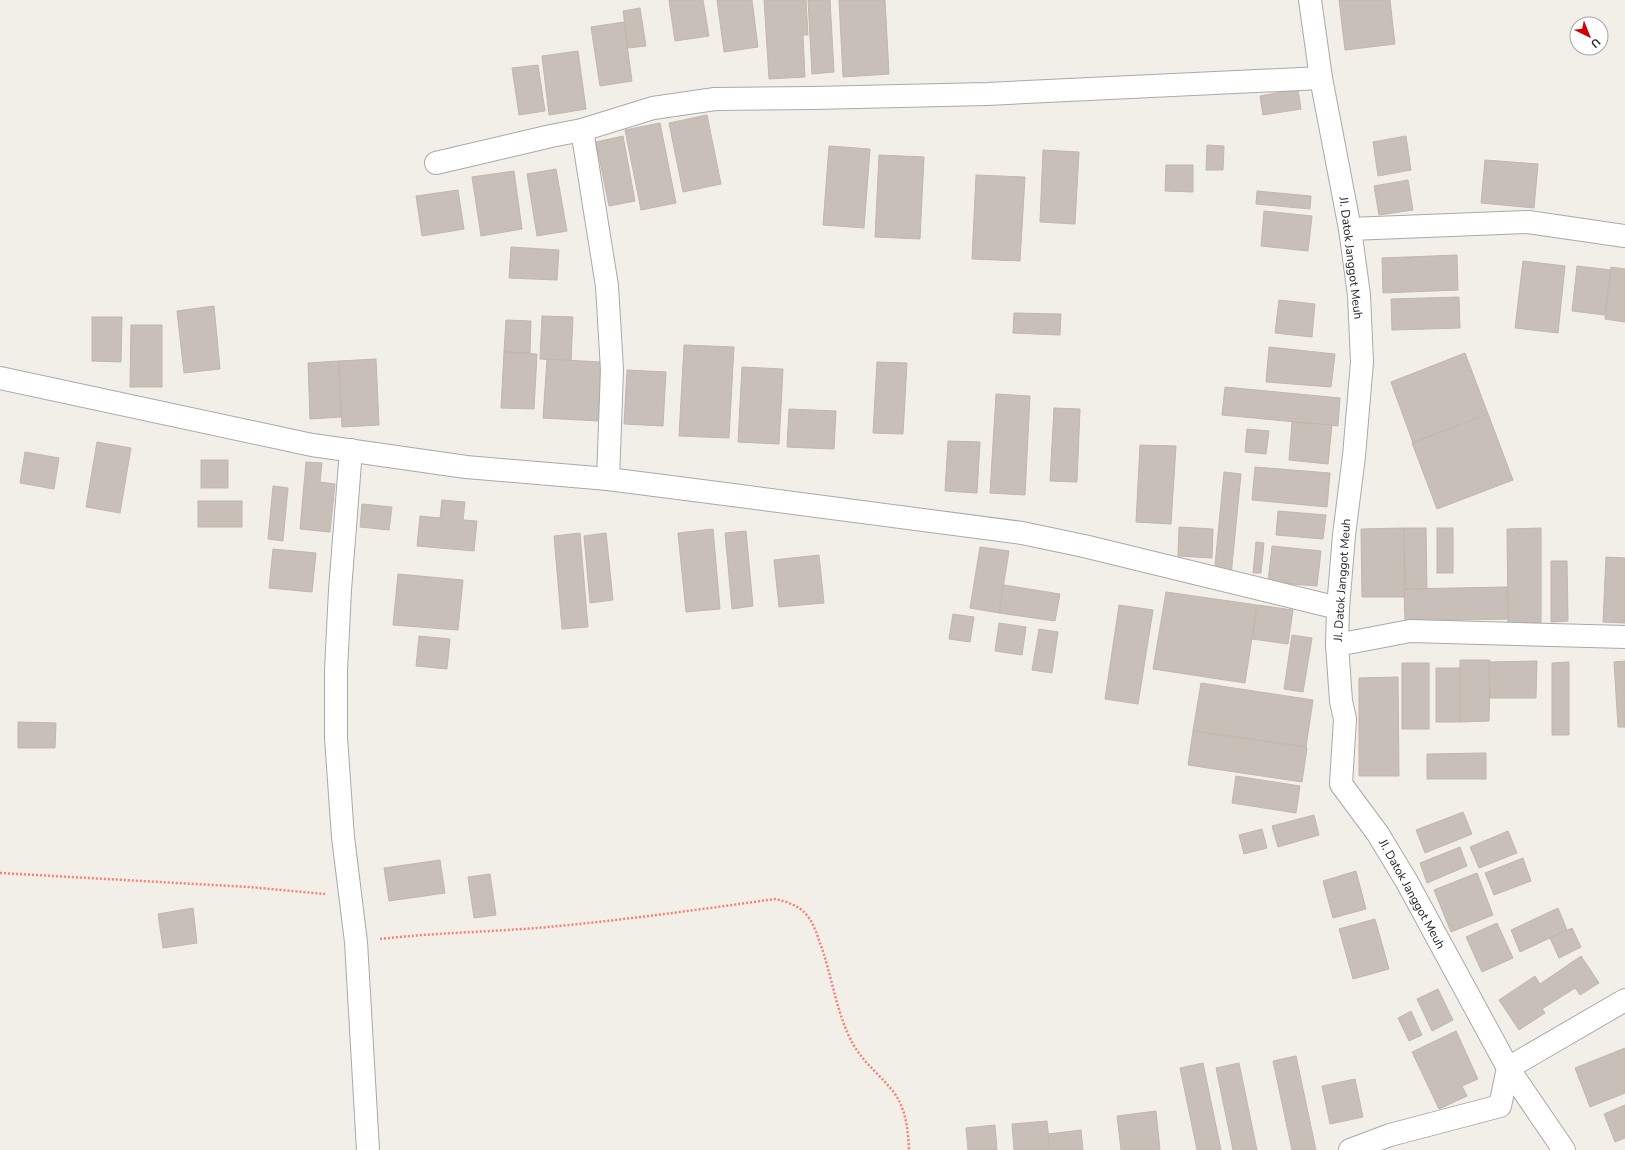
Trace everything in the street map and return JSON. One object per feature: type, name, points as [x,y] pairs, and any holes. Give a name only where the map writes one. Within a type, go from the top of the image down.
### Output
[{"type":"street","name":"JI. Datok Janggot Meuh","points":[[1310,0],[1322,78],[1350,229],[1359,295],[1362,362],[1354,456],[1344,535],[1336,645],[1341,701],[1345,719],[1341,784],[1378,834],[1407,882],[1508,1068],[1564,1150]]},
{"type":"street","points":[[436,163],[582,130],[653,108],[714,99],[987,94],[1322,78]]},
{"type":"street","points":[[582,130],[607,286],[612,370],[608,479]]},
{"type":"street","points":[[1350,229],[1528,222],[1625,236]]},
{"type":"street","points":[[0,378],[312,445],[466,467],[608,479],[1022,533],[1084,546],[1338,608]]},
{"type":"street","points":[[350,450],[336,670],[336,738],[343,836],[356,942],[368,1150]]},
{"type":"street","points":[[1336,645],[1410,631],[1625,637]]},
{"type":"street","points":[[1350,1150],[1390,1135],[1500,1106],[1508,1068],[1625,1000]]},
{"type":"path","points":[[0,873],[249,887],[350,897]]},
{"type":"path","points":[[356,942],[397,937],[536,928],[622,920],[775,899],[791,903],[808,917],[814,928],[823,950],[842,1017],[853,1043],[864,1061],[893,1091],[900,1103],[907,1122],[910,1150]]},
{"type":"building","points":[[669,0],[703,0],[709,36],[675,41]]},
{"type":"building","points":[[717,0],[752,0],[758,47],[724,52]]},
{"type":"building","points":[[764,0],[806,0],[808,35],[803,35],[805,77],[769,79]]},
{"type":"building","points":[[808,0],[830,0],[834,72],[812,74]]},
{"type":"building","points":[[839,0],[885,0],[889,74],[843,77]]},
{"type":"building","points":[[1339,0],[1390,0],[1395,44],[1345,50]]},
{"type":"building","points":[[640,8],[646,46],[628,48],[623,11]]},
{"type":"building","points":[[624,22],[632,81],[600,86],[591,27]]},
{"type":"building","points":[[578,51],[586,109],[549,115],[542,56]]},
{"type":"building","points":[[538,65],[545,111],[519,115],[512,68]]},
{"type":"building","points":[[1298,89],[1301,109],[1263,115],[1260,96]]},
{"type":"building","points":[[707,115],[721,184],[683,192],[669,123]]},
{"type":"building","points":[[660,123],[676,203],[641,210],[625,130]]},
{"type":"building","points":[[623,136],[635,201],[609,206],[596,142]]},
{"type":"building","points":[[1406,136],[1411,170],[1378,176],[1373,142]]},
{"type":"building","points":[[1207,145],[1224,146],[1223,170],[1206,170]]},
{"type":"building","points":[[829,146],[870,149],[864,228],[823,225]]},
{"type":"building","points":[[1043,150],[1079,152],[1075,224],[1040,222]]},
{"type":"building","points":[[879,155],[924,157],[920,239],[875,237]]},
{"type":"building","points":[[1485,160],[1538,164],[1534,208],[1481,203]]},
{"type":"building","points":[[1166,165],[1193,165],[1193,192],[1165,191]]},
{"type":"building","points":[[556,169],[567,231],[537,236],[527,174]]},
{"type":"building","points":[[514,171],[522,229],[481,236],[472,177]]},
{"type":"building","points":[[976,175],[1025,177],[1020,261],[972,259]]},
{"type":"building","points":[[1408,180],[1413,210],[1379,215],[1374,186]]},
{"type":"building","points":[[458,190],[464,229],[422,236],[416,196]]},
{"type":"building","points":[[1257,191],[1311,196],[1310,209],[1256,204]]},
{"type":"building","points":[[1264,211],[1312,216],[1308,251],[1261,246]]},
{"type":"building","points":[[511,247],[559,250],[557,280],[509,278]]},
{"type":"building","points":[[1457,255],[1458,290],[1383,293],[1382,258]]},
{"type":"building","points":[[1523,261],[1565,266],[1558,333],[1515,328]]},
{"type":"building","points":[[1577,266],[1611,270],[1605,315],[1572,311]]},
{"type":"building","points":[[1611,267],[1625,269],[1625,322],[1605,319]]},
{"type":"building","points":[[1459,297],[1460,328],[1392,330],[1391,299]]},
{"type":"building","points":[[1279,300],[1315,304],[1312,337],[1275,333]]},
{"type":"building","points":[[214,306],[220,369],[184,373],[177,311]]},
{"type":"building","points":[[1014,313],[1061,314],[1060,335],[1013,333]]},
{"type":"building","points":[[542,316],[573,317],[571,361],[540,359]]},
{"type":"building","points":[[92,317],[122,317],[121,362],[92,361]]},
{"type":"building","points":[[506,320],[531,321],[530,353],[504,352]]},
{"type":"building","points":[[131,325],[162,325],[162,387],[130,387]]},
{"type":"building","points":[[684,345],[734,347],[729,438],[679,436]]},
{"type":"building","points":[[1269,347],[1335,354],[1331,387],[1266,382]]},
{"type":"building","points":[[504,352],[537,354],[534,409],[501,408]]},
{"type":"building","points":[[1465,353],[1488,414],[1413,443],[1391,382]]},
{"type":"building","points":[[376,359],[379,425],[342,427],[339,361]]},
{"type":"building","points":[[547,359],[601,362],[598,421],[543,418]]},
{"type":"building","points":[[339,361],[341,417],[310,419],[308,363]]},
{"type":"building","points":[[877,362],[907,363],[903,434],[873,433]]},
{"type":"building","points":[[742,367],[783,369],[779,444],[738,442]]},
{"type":"building","points":[[627,370],[666,372],[663,426],[624,424]]},
{"type":"building","points":[[1225,387],[1340,398],[1338,426],[1222,415]]},
{"type":"building","points":[[996,394],[1030,396],[1025,495],[990,493]]},
{"type":"building","points":[[1054,408],[1080,409],[1077,482],[1050,481]]},
{"type":"building","points":[[789,409],[836,411],[834,449],[787,447]]},
{"type":"building","points":[[1488,414],[1513,480],[1437,509],[1412,443]]},
{"type":"building","points":[[1292,422],[1332,425],[1328,464],[1289,460]]},
{"type":"building","points":[[1247,429],[1269,431],[1266,454],[1245,452]]},
{"type":"building","points":[[948,441],[980,442],[977,493],[945,491]]},
{"type":"building","points":[[97,442],[131,448],[120,513],[86,507]]},
{"type":"building","points":[[1140,445],[1176,446],[1171,524],[1136,522]]},
{"type":"building","points":[[25,452],[59,458],[54,489],[20,483]]},
{"type":"building","points":[[201,460],[228,460],[228,488],[201,488]]},
{"type":"building","points":[[306,462],[322,463],[320,482],[335,484],[330,532],[300,529]]},
{"type":"building","points":[[1255,467],[1330,473],[1327,507],[1252,500]]},
{"type":"building","points":[[1224,472],[1241,474],[1231,576],[1214,575]]},
{"type":"building","points":[[273,486],[288,488],[283,541],[268,539]]},
{"type":"building","points":[[442,500],[465,502],[463,520],[477,521],[474,551],[417,546],[420,516],[440,518]]},
{"type":"building","points":[[198,501],[242,501],[242,527],[198,527]]},
{"type":"building","points":[[362,504],[392,507],[389,530],[360,527]]},
{"type":"building","points":[[1278,511],[1326,515],[1323,539],[1276,535]]},
{"type":"building","points":[[1179,527],[1213,529],[1212,558],[1178,556]]},
{"type":"building","points":[[1404,528],[1426,528],[1427,589],[1404,589]]},
{"type":"building","points":[[1404,528],[1405,597],[1362,597],[1361,529]]},
{"type":"building","points":[[1437,528],[1453,528],[1453,573],[1437,573]]},
{"type":"building","points":[[1541,528],[1541,624],[1508,624],[1507,529]]},
{"type":"building","points":[[713,529],[720,609],[686,612],[678,533]]},
{"type":"building","points":[[746,531],[753,606],[732,609],[725,533]]},
{"type":"building","points":[[580,533],[588,627],[562,629],[554,536]]},
{"type":"building","points":[[606,533],[613,600],[590,603],[584,536]]},
{"type":"building","points":[[1256,542],[1264,543],[1261,573],[1253,573]]},
{"type":"building","points":[[1272,546],[1321,551],[1317,586],[1268,582]]},
{"type":"building","points":[[980,547],[1009,551],[999,613],[970,608]]},
{"type":"building","points":[[273,549],[316,553],[312,592],[269,588]]},
{"type":"building","points":[[819,555],[824,603],[779,607],[774,560]]},
{"type":"building","points":[[1606,557],[1625,558],[1625,623],[1603,622]]},
{"type":"building","points":[[1551,561],[1567,561],[1568,621],[1551,622]]},
{"type":"building","points":[[398,574],[463,580],[458,630],[393,625]]},
{"type":"building","points":[[1004,585],[1060,594],[1055,621],[999,613]]},
{"type":"building","points":[[1507,587],[1508,619],[1405,621],[1404,589]]},
{"type":"building","points":[[1166,592],[1257,605],[1245,683],[1153,669]]},
{"type":"building","points":[[1119,605],[1153,610],[1138,704],[1105,699]]},
{"type":"building","points":[[1258,605],[1293,610],[1288,644],[1252,639]]},
{"type":"building","points":[[953,614],[974,617],[970,642],[949,639]]},
{"type":"building","points":[[999,623],[1026,627],[1022,655],[995,651]]},
{"type":"building","points":[[1039,629],[1058,632],[1052,673],[1032,670]]},
{"type":"building","points":[[1292,635],[1312,638],[1303,692],[1284,689]]},
{"type":"building","points":[[419,636],[450,639],[447,669],[416,666]]},
{"type":"building","points":[[1460,660],[1490,660],[1489,721],[1460,722]]},
{"type":"building","points":[[1537,661],[1536,698],[1490,698],[1489,662]]},
{"type":"building","points":[[1625,661],[1625,727],[1618,727],[1614,662]]},
{"type":"building","points":[[1569,662],[1569,735],[1552,735],[1552,663]]},
{"type":"building","points":[[1402,663],[1429,663],[1429,729],[1402,729]]},
{"type":"building","points":[[1436,668],[1460,668],[1460,722],[1436,722]]},
{"type":"building","points":[[1398,677],[1399,776],[1359,776],[1359,678]]},
{"type":"building","points":[[1201,683],[1313,700],[1306,747],[1193,731]]},
{"type":"building","points":[[18,722],[56,723],[55,748],[18,748]]},
{"type":"building","points":[[1193,731],[1306,747],[1302,782],[1188,765]]},
{"type":"building","points":[[1486,753],[1486,779],[1427,779],[1427,754]]},
{"type":"building","points":[[1236,776],[1300,786],[1296,813],[1232,803]]},
{"type":"building","points":[[1463,812],[1472,834],[1425,853],[1416,830]]},
{"type":"building","points":[[1314,815],[1319,835],[1278,847],[1272,826]]},
{"type":"building","points":[[1262,829],[1267,848],[1244,854],[1239,835]]},
{"type":"building","points":[[1508,831],[1517,853],[1479,868],[1470,847]]},
{"type":"building","points":[[1460,847],[1467,866],[1427,883],[1420,863]]},
{"type":"building","points":[[1523,858],[1531,881],[1494,895],[1485,873]]},
{"type":"building","points":[[440,860],[445,893],[389,901],[384,868]]},
{"type":"building","points":[[1356,871],[1366,909],[1333,918],[1323,881]]},
{"type":"building","points":[[1477,873],[1493,915],[1451,932],[1434,890]]},
{"type":"building","points":[[490,874],[496,915],[474,918],[468,877]]},
{"type":"building","points":[[193,908],[197,943],[163,948],[158,914]]},
{"type":"building","points":[[1558,908],[1567,930],[1520,952],[1511,930]]},
{"type":"building","points":[[1375,919],[1389,969],[1353,979],[1339,929]]},
{"type":"building","points":[[1497,923],[1513,958],[1482,972],[1466,937]]},
{"type":"building","points":[[1572,928],[1581,947],[1559,958],[1550,938]]},
{"type":"building","points":[[1581,956],[1599,983],[1580,995],[1575,988],[1542,1009],[1545,1013],[1519,1030],[1499,1000],[1535,976],[1540,984]]},
{"type":"building","points":[[1438,989],[1453,1020],[1432,1031],[1417,999]]},
{"type":"building","points":[[1411,1011],[1422,1035],[1409,1041],[1398,1018]]},
{"type":"building","points":[[1456,1031],[1478,1079],[1462,1086],[1467,1096],[1439,1109],[1412,1052]]},
{"type":"building","points":[[1625,1048],[1625,1093],[1590,1107],[1575,1068]]},
{"type":"building","points":[[1296,1056],[1316,1150],[1292,1150],[1273,1061]]},
{"type":"building","points":[[1203,1063],[1221,1150],[1197,1150],[1180,1068]]},
{"type":"building","points":[[1239,1063],[1257,1150],[1233,1150],[1216,1068]]},
{"type":"building","points":[[1355,1079],[1363,1117],[1330,1124],[1322,1086]]},
{"type":"building","points":[[1625,1105],[1625,1138],[1615,1142],[1604,1114]]},
{"type":"building","points":[[1156,1111],[1160,1150],[1121,1150],[1117,1116]]},
{"type":"building","points":[[1047,1121],[1050,1150],[1014,1150],[1012,1124]]},
{"type":"building","points":[[995,1125],[997,1150],[968,1150],[966,1128]]},
{"type":"building","points":[[1081,1130],[1083,1150],[1050,1150],[1048,1134]]}]
